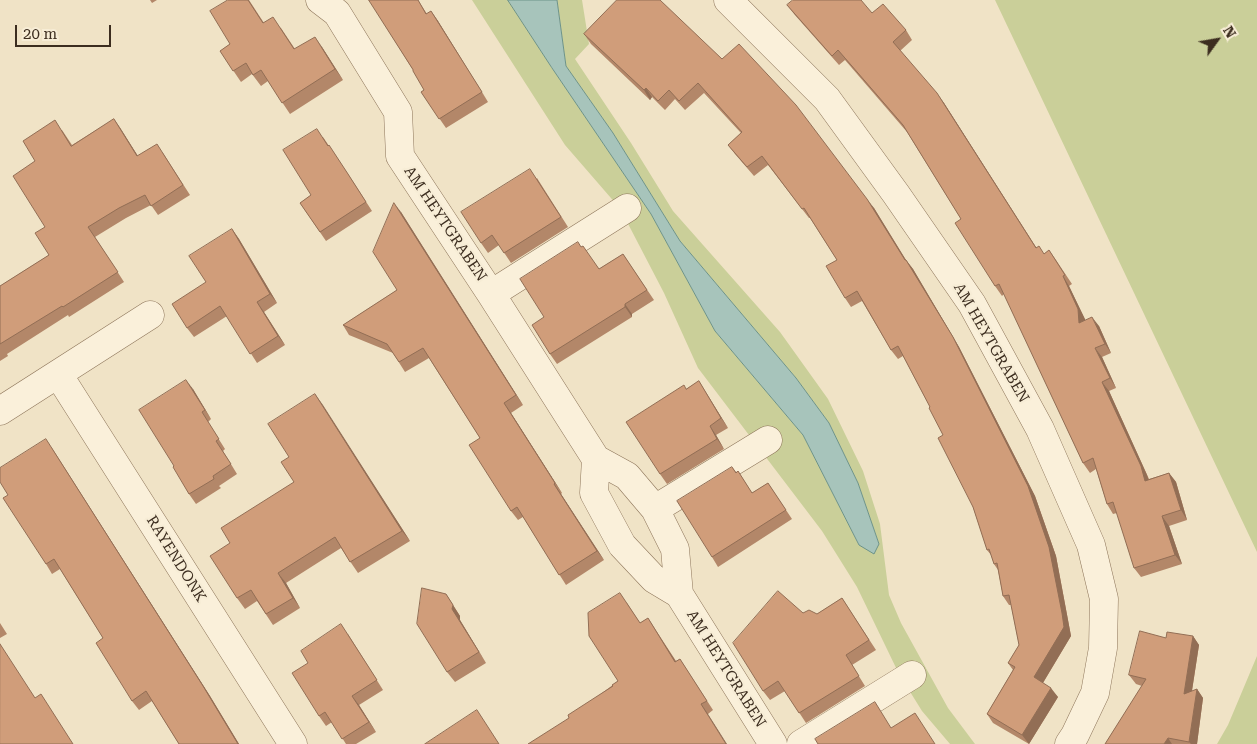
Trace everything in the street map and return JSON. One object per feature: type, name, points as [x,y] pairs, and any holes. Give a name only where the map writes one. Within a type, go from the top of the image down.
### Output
[{"type":"street","name":"AM HEYTGRABEN","points":[[320,0],[336,13],[398,112],[400,156],[492,294],[596,459],[627,476],[655,509],[675,549],[679,594]]},
{"type":"street","name":"AM HEYTGRABEN","points":[[728,0],[827,99],[972,304],[1040,429],[1091,545],[1104,599],[1103,648],[1095,693],[1075,735],[1068,744]]},
{"type":"street","name":"AM HEYTGRABEN","points":[[492,294],[627,208]]},
{"type":"street","points":[[0,411],[150,315]]},
{"type":"street","name":"RAYENDONK","points":[[58,374],[293,744]]},
{"type":"street","points":[[655,509],[768,440]]},
{"type":"street","name":"AM HEYTGRABEN","points":[[596,459],[594,493],[622,545],[654,579],[679,594],[773,744]]},
{"type":"street","points":[[802,744],[912,675]]},
{"type":"green space","points":[[472,0],[508,0],[651,214],[715,331],[803,435],[859,545],[879,544],[858,483],[829,423],[796,378],[680,241],[613,133],[566,66],[557,0],[582,0],[589,44],[575,59],[631,143],[673,211],[780,332],[828,399],[863,471],[880,524],[889,595],[901,623],[948,708],[975,744],[950,744],[922,711],[899,674],[857,587],[822,531],[698,368],[664,293],[617,205],[565,145]]},
{"type":"green space","points":[[995,0],[1257,0],[1257,552]]},
{"type":"green space","points":[[1257,656],[1257,744],[1217,744],[1228,725]]},
{"type":"water","points":[[508,0],[557,0],[566,66],[613,133],[680,241],[796,378],[829,423],[858,483],[879,544],[874,554],[859,545],[803,435],[715,331],[651,214]]},
{"type":"building","points":[[228,0],[248,0],[263,23],[273,17],[294,49],[315,37],[335,69],[282,103],[261,70],[253,75],[246,63],[233,71],[220,51],[230,44],[210,11]]},
{"type":"building","points":[[369,0],[418,0],[426,14],[431,11],[482,92],[439,119],[421,92],[424,90],[413,70]]},
{"type":"building","points":[[617,0],[660,0],[722,59],[739,44],[796,105],[867,199],[953,337],[1028,486],[1049,547],[1062,613],[1064,627],[1034,677],[1051,688],[1022,735],[987,714],[1015,667],[1008,663],[1019,645],[1009,595],[1003,596],[997,563],[994,564],[989,549],[987,550],[973,507],[938,438],[943,435],[898,346],[891,350],[857,291],[845,298],[826,266],[837,260],[804,208],[802,209],[762,156],[747,167],[728,145],[742,132],[698,83],[679,101],[669,90],[658,101],[646,88],[644,90],[584,34]]},
{"type":"building","points":[[793,0],[861,0],[872,13],[883,4],[906,30],[893,42],[937,93],[1036,248],[1039,246],[1044,254],[1049,250],[1065,275],[1063,276],[1078,309],[1079,323],[1092,317],[1105,344],[1095,348],[1110,378],[1102,382],[1141,466],[1145,481],[1169,473],[1181,510],[1162,516],[1175,555],[1134,568],[1113,502],[1107,504],[1093,458],[1083,463],[999,284],[995,286],[955,223],[961,219],[903,125],[838,50],[832,56],[787,5]]},
{"type":"building","points":[[114,119],[137,156],[157,144],[183,185],[151,206],[145,195],[88,227],[118,272],[0,344],[0,286],[49,255],[35,233],[45,227],[13,176],[35,161],[23,141],[55,120],[71,146]]},
{"type":"building","points":[[317,129],[366,202],[320,232],[300,203],[311,195],[283,150]]},
{"type":"building","points":[[530,169],[561,217],[504,253],[492,235],[481,243],[461,212]]},
{"type":"building","points":[[394,203],[516,395],[504,403],[597,551],[559,575],[517,507],[511,511],[469,445],[480,438],[423,348],[399,362],[387,344],[343,325],[397,290],[373,252]]},
{"type":"building","points":[[232,229],[270,294],[257,302],[278,336],[250,354],[220,306],[187,328],[172,304],[206,282],[189,256]]},
{"type":"building","points":[[578,242],[599,269],[623,254],[647,290],[625,304],[625,307],[550,354],[532,325],[544,317],[520,279]]},
{"type":"building","points":[[186,380],[205,410],[202,412],[219,439],[216,441],[231,464],[213,476],[214,479],[189,494],[139,410]]},
{"type":"building","points":[[699,381],[721,418],[710,426],[717,439],[660,474],[626,422],[684,385],[686,389]]},
{"type":"building","points":[[315,394],[402,531],[350,562],[335,537],[278,573],[293,598],[266,614],[251,590],[237,598],[210,556],[230,543],[221,528],[294,482],[281,462],[289,457],[268,424]]},
{"type":"building","points":[[46,439],[238,744],[179,744],[146,691],[132,701],[96,643],[103,638],[54,559],[46,564],[3,498],[8,495],[0,482],[0,468]]},
{"type":"building","points":[[732,467],[736,473],[738,471],[752,493],[768,483],[786,510],[712,557],[677,501]]},
{"type":"building","points":[[422,588],[446,594],[453,605],[452,609],[479,652],[447,672],[417,624]]},
{"type":"building","points":[[778,591],[803,613],[809,610],[817,614],[842,598],[869,640],[846,655],[859,676],[799,713],[778,681],[763,691],[733,643]]},
{"type":"building","points":[[620,593],[640,623],[648,618],[675,662],[680,659],[707,701],[701,704],[726,744],[528,744],[569,718],[568,715],[618,681],[589,636],[588,613]]},
{"type":"building","points":[[341,624],[377,680],[352,696],[369,722],[342,739],[325,712],[319,716],[292,673],[308,663],[301,651]]},
{"type":"building","points":[[1140,631],[1166,638],[1167,632],[1193,636],[1184,694],[1197,689],[1189,742],[1168,738],[1164,744],[1105,744],[1146,679],[1129,675]]},
{"type":"building","points":[[0,644],[35,698],[41,694],[73,744],[0,744]]},
{"type":"building","points":[[875,702],[891,728],[915,713],[935,744],[818,744],[815,739]]},
{"type":"building","points":[[477,710],[499,744],[425,744]]}]
